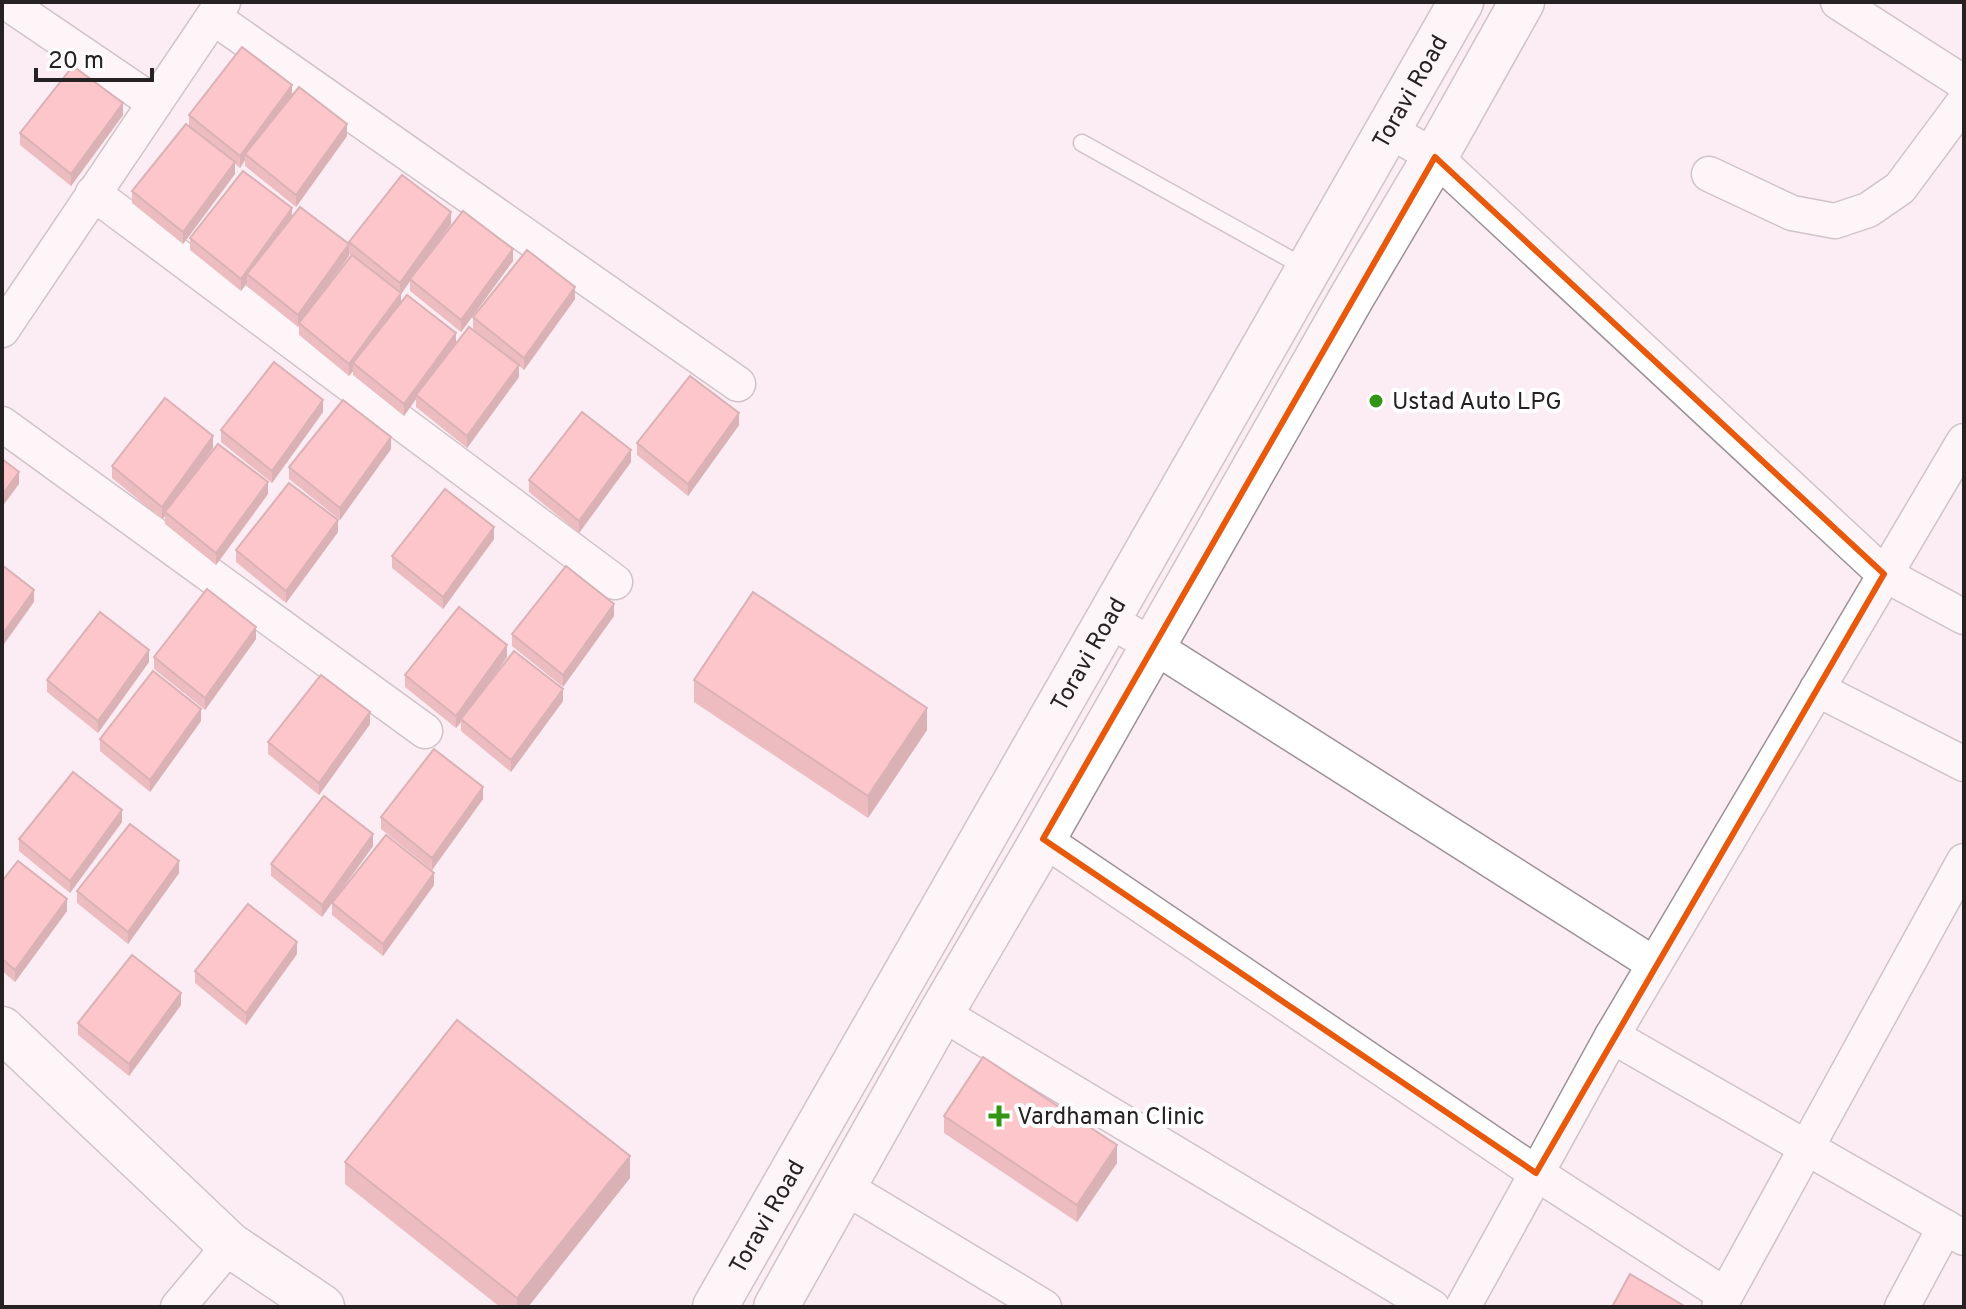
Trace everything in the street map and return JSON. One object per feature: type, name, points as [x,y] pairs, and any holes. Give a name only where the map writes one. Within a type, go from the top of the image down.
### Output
[{"type":"main road","name":"Toravi Road","points":[[715,1307],[1461,2]]},
{"type":"main road","points":[[776,1307],[941,1013],[1522,2]]},
{"type":"main road","points":[[2,1029],[230,1245],[322,1307]]},
{"type":"street","points":[[6,2],[155,103]]},
{"type":"street","points":[[1709,174],[1792,213],[1835,221],[1868,210],[1900,188],[1963,86],[1838,2]]},
{"type":"street","points":[[2,330],[14,285],[93,193],[218,9],[738,384]]},
{"type":"street","points":[[1390,131],[1435,157],[1884,574],[1964,617]]},
{"type":"street","points":[[93,193],[615,582]]},
{"type":"street","points":[[2,424],[425,731]]},
{"type":"street","points":[[1463,1307],[1612,1036],[1884,574],[1961,452]]},
{"type":"street","points":[[1107,619],[1654,964]]},
{"type":"street","points":[[1817,689],[1964,764]]},
{"type":"street","points":[[1043,839],[1722,1301],[1964,861]]},
{"type":"street","points":[[941,1013],[1432,1307]]},
{"type":"street","points":[[1612,1036],[1954,1232],[1902,1307]]},
{"type":"street","points":[[843,1186],[1044,1307]]},
{"type":"street","points":[[178,1307],[230,1245]]},
{"type":"lane","points":[[1082,143],[1307,269]]},
{"type":"highlighted area","points":[[1435,157],[1884,574],[1536,1173],[1043,839]]},
{"type":"building","points":[[242,47],[292,85],[240,156],[189,115]]},
{"type":"building","points":[[73,66],[123,103],[71,174],[20,133]]},
{"type":"building","points":[[299,87],[347,124],[296,195],[245,154]]},
{"type":"building","points":[[186,124],[235,162],[183,232],[132,191]]},
{"type":"building","points":[[243,171],[292,208],[241,279],[190,238]]},
{"type":"building","points":[[402,175],[451,212],[400,283],[349,242]]},
{"type":"building","points":[[300,207],[349,244],[298,315],[247,274]]},
{"type":"building","points":[[463,211],[513,249],[461,320],[410,279]]},
{"type":"building","points":[[527,250],[575,287],[524,358],[473,317]]},
{"type":"building","points":[[352,255],[401,293],[349,364],[299,323]]},
{"type":"building","points":[[407,295],[456,333],[404,404],[353,363]]},
{"type":"building","points":[[469,327],[519,365],[467,436],[416,395]]},
{"type":"building","points":[[274,362],[323,400],[272,471],[221,430]]},
{"type":"building","points":[[690,376],[739,413],[688,484],[637,443]]},
{"type":"building","points":[[165,398],[213,436],[162,507],[112,466]]},
{"type":"building","points":[[343,400],[391,437],[340,508],[289,467]]},
{"type":"building","points":[[582,412],[631,450],[579,521],[529,480]]},
{"type":"building","points":[[218,444],[268,482],[216,553],[165,512]]},
{"type":"building","points":[[2,459],[19,472],[2,495]]},
{"type":"building","points":[[289,483],[338,520],[286,591],[236,550]]},
{"type":"building","points":[[445,489],[494,527],[443,597],[392,556]]},
{"type":"building","points":[[2,565],[34,590],[2,635]]},
{"type":"building","points":[[566,566],[614,604],[563,675],[512,634]]},
{"type":"building","points":[[207,589],[256,627],[205,698],[154,657]]},
{"type":"building","points":[[753,592],[927,708],[868,796],[694,680]]},
{"type":"building","points":[[459,607],[507,645],[456,716],[405,675]]},
{"type":"building","points":[[100,612],[149,650],[98,721],[47,680]]},
{"type":"building","points":[[514,651],[563,689],[511,760],[461,719]]},
{"type":"building","points":[[153,671],[201,709],[150,780],[100,739]]},
{"type":"building","points":[[321,675],[370,712],[319,783],[268,742]]},
{"type":"building","points":[[434,749],[483,787],[432,858],[381,817]]},
{"type":"building","points":[[73,772],[122,810],[70,881],[19,839]]},
{"type":"building","points":[[324,796],[373,834],[322,905],[271,864]]},
{"type":"building","points":[[130,824],[179,861],[128,932],[77,891]]},
{"type":"building","points":[[386,835],[434,873],[383,944],[332,903]]},
{"type":"building","points":[[18,861],[67,899],[15,970],[2,959],[2,881]]},
{"type":"building","points":[[248,904],[297,942],[246,1013],[195,971]]},
{"type":"building","points":[[132,955],[181,993],[129,1064],[78,1023]]},
{"type":"building","points":[[457,1020],[630,1156],[517,1298],[345,1162]]},
{"type":"building","points":[[983,1057],[1117,1145],[1077,1205],[944,1116]]},
{"type":"building","points":[[1630,1274],[1686,1307],[1612,1307]]},
{"type":"place","name":"Ustad Auto LPG","points":[[1376,401]]},
{"type":"place","name":"Vardhaman Clinic","points":[[999,1116]]}]
